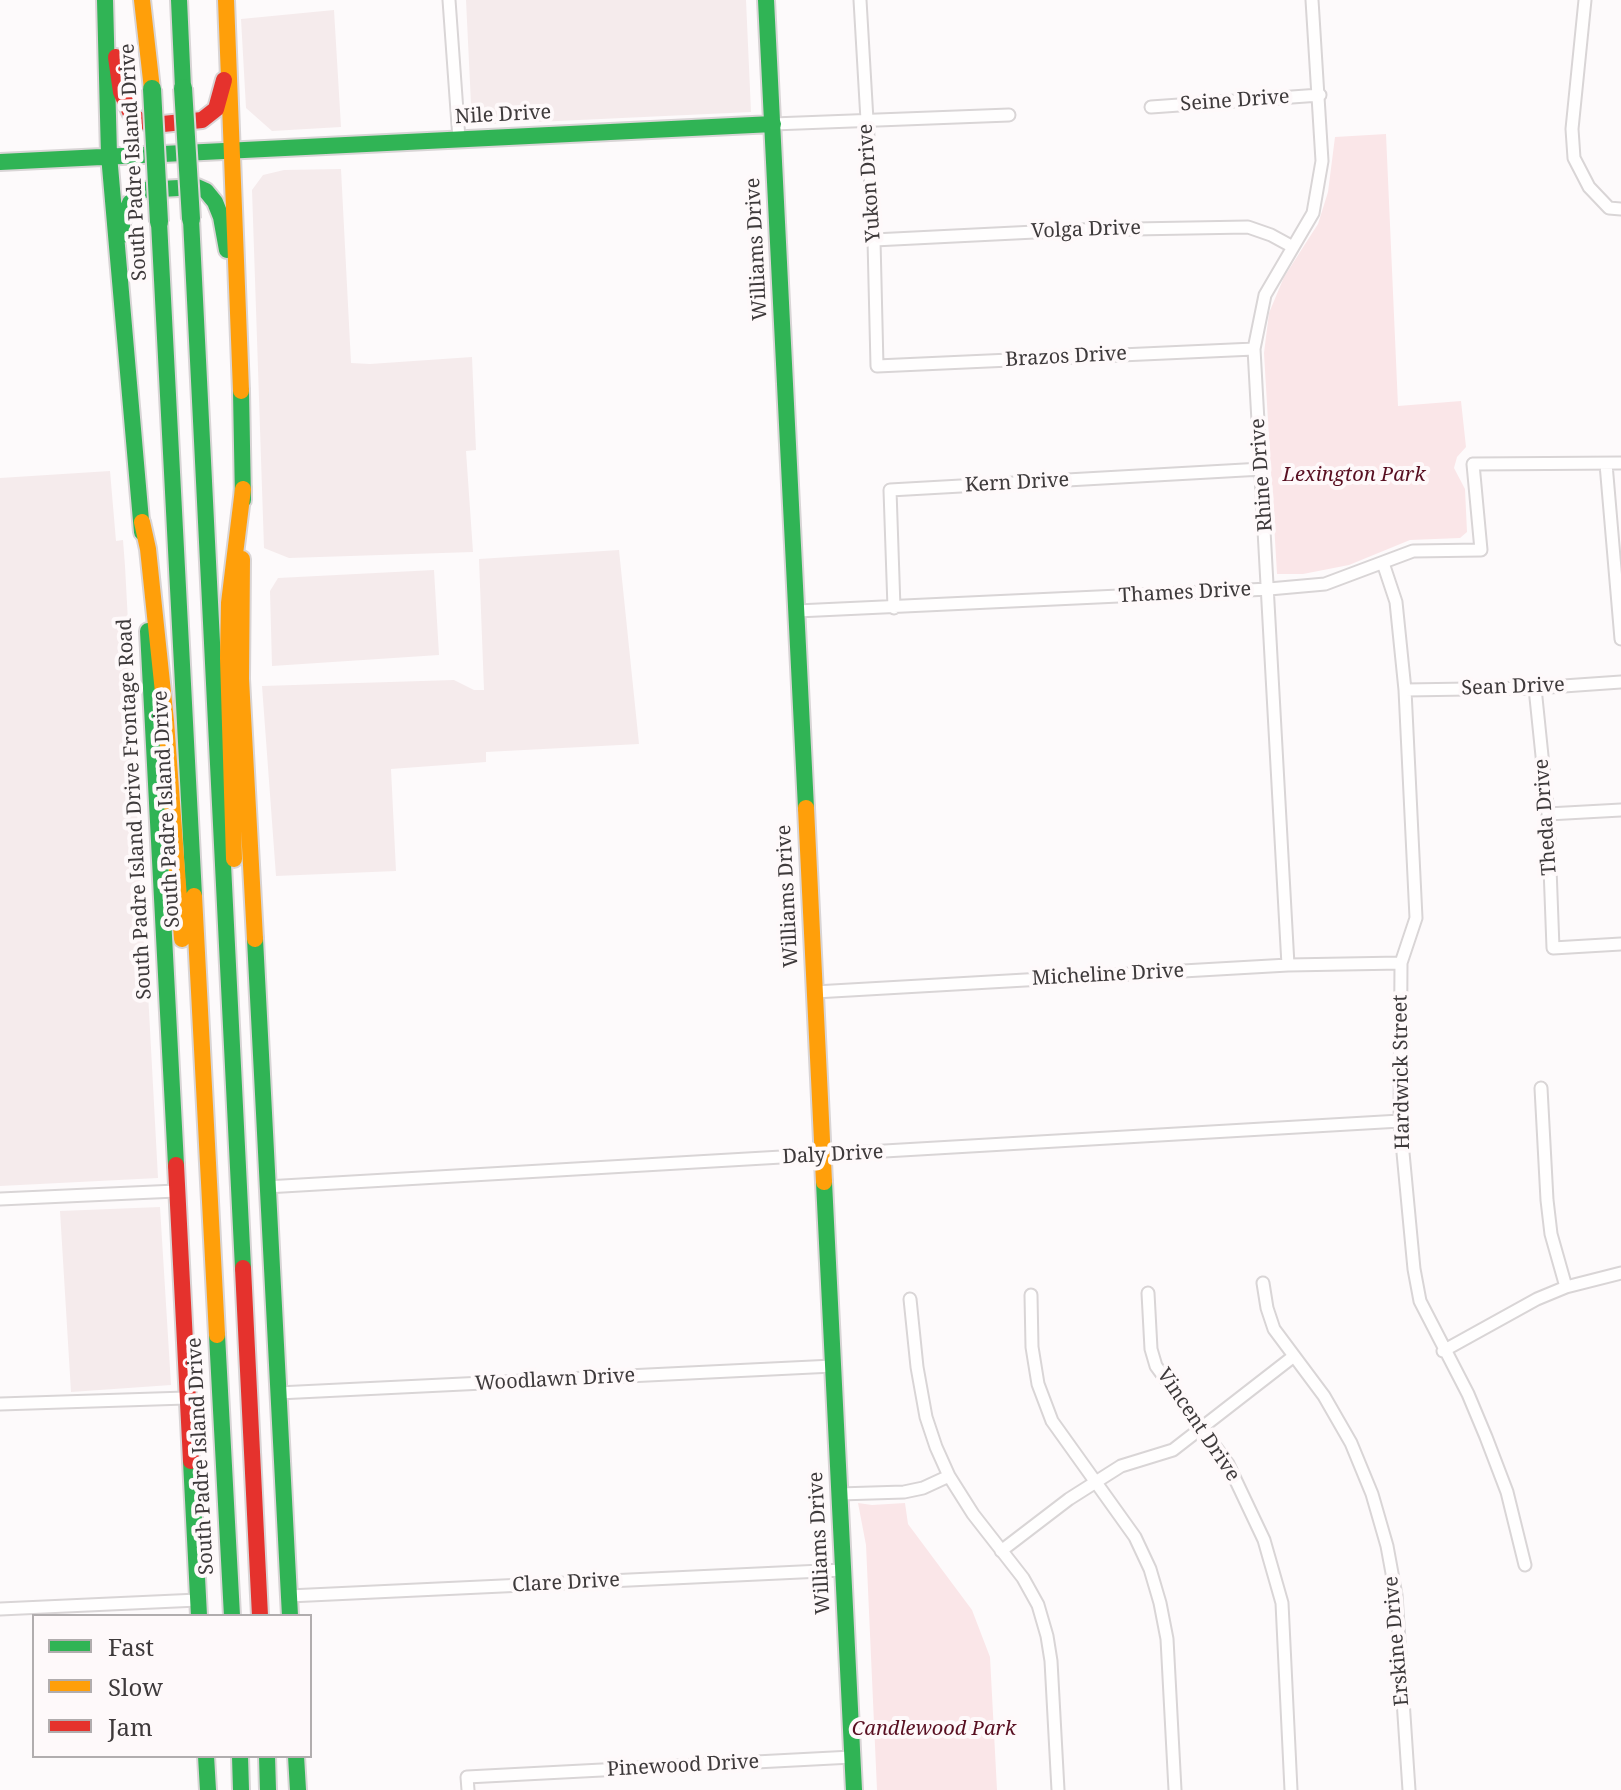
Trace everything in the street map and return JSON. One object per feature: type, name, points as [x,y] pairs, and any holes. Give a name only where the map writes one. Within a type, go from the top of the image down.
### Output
[{"type":"main road","points":[[107,0],[121,92],[131,114],[140,121],[163,124],[202,120],[216,109],[228,52]]},
{"type":"main road","name":"South Padre Island Drive Frontage Road","points":[[107,0],[109,155],[127,396],[142,522],[198,1608]]},
{"type":"main road","name":"South Padre Island Drive","points":[[145,0],[232,1614]]},
{"type":"main road","points":[[179,0],[260,1614]]},
{"type":"main road","points":[[226,0],[236,299],[242,382],[241,679],[290,1614]]},
{"type":"main road","name":"Williams Drive","points":[[766,0],[854,1790]]},
{"type":"main road","name":"Nile Drive","points":[[0,162],[773,124]]},
{"type":"main road","points":[[119,292],[122,222],[130,203],[142,190],[197,187],[206,191],[215,202],[221,217],[236,299]]},
{"type":"main road","points":[[228,1007],[235,904],[229,603],[243,489]]},
{"type":"main road","points":[[142,522],[148,549],[166,721],[187,1016],[204,1114]]},
{"type":"main road","points":[[206,1758],[208,1790]]},
{"type":"main road","points":[[240,1758],[241,1790]]},
{"type":"main road","points":[[267,1758],[268,1790]]},
{"type":"main road","points":[[296,1758],[298,1790]]},
{"type":"street","points":[[449,0],[459,139]]},
{"type":"street","name":"Yukon Drive","points":[[860,0],[874,240],[877,366]]},
{"type":"street","name":"Rhine Drive","points":[[1288,965],[1254,349],[1265,295],[1313,213],[1322,161],[1312,0]]},
{"type":"street","points":[[1585,0],[1572,129],[1574,158],[1589,187],[1609,208],[1621,209]]},
{"type":"street","name":"Seine Drive","points":[[1151,107],[1320,95]]},
{"type":"street","name":"Nile Drive","points":[[773,124],[1009,115]]},
{"type":"street","name":"Volga Drive","points":[[874,240],[1075,230],[1248,227],[1293,247]]},
{"type":"street","name":"Brazos Drive","points":[[877,366],[1254,349]]},
{"type":"street","points":[[1621,463],[1606,464],[1621,639]]},
{"type":"street","name":"Thames Drive","points":[[797,611],[1325,584],[1413,551],[1481,550],[1473,464],[1606,464]]},
{"type":"street","name":"Kern Drive","points":[[894,608],[890,490],[1262,469]]},
{"type":"street","name":"Hardwick Street","points":[[1383,563],[1396,602],[1405,690],[1416,918],[1401,963],[1400,1121],[1418,1290],[1443,1351],[1468,1394],[1486,1437],[1507,1492],[1525,1565]]},
{"type":"street","name":"Sean Drive","points":[[1405,690],[1535,688],[1621,682]]},
{"type":"street","name":"Theda Drive","points":[[1535,688],[1548,814],[1553,948],[1621,944]]},
{"type":"street","points":[[1548,814],[1621,810]]},
{"type":"street","name":"Micheline Drive","points":[[815,992],[1288,965],[1401,963]]},
{"type":"street","points":[[1541,1088],[1551,1234],[1566,1287]]},
{"type":"street","name":"Daly Drive","points":[[266,1187],[1400,1121]]},
{"type":"street","points":[[0,1199],[176,1191]]},
{"type":"street","points":[[1443,1351],[1508,1313],[1566,1287],[1621,1273]]},
{"type":"street","name":"Erskine Drive","points":[[1263,1283],[1274,1329],[1324,1396],[1351,1443],[1372,1494],[1387,1546],[1396,1595],[1409,1790]]},
{"type":"street","name":"Vincent Drive","points":[[1148,1293],[1151,1349],[1156,1366],[1228,1464],[1264,1540],[1282,1603],[1291,1790]]},
{"type":"street","points":[[1031,1295],[1032,1347],[1038,1384],[1052,1421],[1135,1537],[1150,1569],[1160,1603],[1167,1639],[1175,1790]]},
{"type":"street","points":[[910,1299],[926,1417],[949,1476],[973,1514],[1023,1578],[1038,1605],[1047,1636],[1052,1674],[1058,1790]]},
{"type":"street","points":[[1001,1551],[1121,1466],[1173,1450],[1294,1356]]},
{"type":"street","name":"Woodlawn Drive","points":[[278,1393],[833,1366]]},
{"type":"street","points":[[0,1404],[186,1398]]},
{"type":"street","points":[[839,1494],[904,1492],[923,1488],[949,1476]]},
{"type":"street","name":"Clare Drive","points":[[289,1596],[843,1570]]},
{"type":"street","points":[[0,1609],[198,1608]]},
{"type":"street","name":"Pinewood Drive","points":[[467,1784],[852,1757]]},
{"type":"shaded area","points":[[466,0],[746,0],[751,112],[472,125]]},
{"type":"shaded area","points":[[334,10],[341,127],[272,131],[246,108],[241,19]]},
{"type":"shaded area","points":[[341,169],[351,363],[472,357],[476,450],[466,451],[473,552],[289,558],[264,548],[252,190],[263,175],[284,170]]},
{"type":"shaded area","points":[[110,471],[116,541],[123,540],[125,566],[158,1178],[0,1186],[0,478]]},
{"type":"shaded area","points":[[619,550],[639,744],[486,752],[486,762],[391,769],[396,871],[276,876],[262,686],[454,680],[474,690],[484,690],[479,559]]},
{"type":"shaded area","points":[[434,570],[439,655],[272,666],[270,591],[278,578]]},
{"type":"shaded area","points":[[160,1207],[171,1385],[71,1392],[60,1211]]},
{"type":"green space","name":"Lexington Park","points":[[1386,134],[1398,406],[1461,401],[1466,447],[1457,457],[1454,468],[1465,489],[1467,532],[1460,538],[1410,540],[1349,565],[1303,574],[1277,574],[1264,353],[1269,313],[1284,277],[1318,224],[1328,192],[1335,137]]},
{"type":"green space","name":"Candlewood Park","points":[[858,1503],[905,1503],[908,1524],[972,1610],[990,1657],[997,1790],[877,1790],[866,1545]]},
{"type":"traffic: fast","points":[[105,0],[109,155],[142,532]]},
{"type":"traffic: fast","points":[[179,0],[183,88]]},
{"type":"traffic: fast","points":[[766,0],[806,808]]},
{"type":"traffic: fast","points":[[183,88],[191,219]]},
{"type":"traffic: fast","points":[[152,89],[159,222]]},
{"type":"traffic: fast","points":[[0,162],[773,124]]},
{"type":"traffic: fast","points":[[122,235],[122,222],[130,203],[142,190],[197,187],[206,191],[215,202],[227,250]]},
{"type":"traffic: fast","points":[[191,219],[243,1268]]},
{"type":"traffic: fast","points":[[159,222],[194,896]]},
{"type":"traffic: fast","points":[[241,391],[243,500]]},
{"type":"traffic: fast","points":[[148,631],[176,1165]]},
{"type":"traffic: fast","points":[[255,939],[290,1614]]},
{"type":"traffic: fast","points":[[824,1182],[854,1790]]},
{"type":"traffic: fast","points":[[217,1335],[232,1614]]},
{"type":"traffic: fast","points":[[191,1461],[199,1614]]},
{"type":"traffic: fast","points":[[206,1758],[208,1790]]},
{"type":"traffic: fast","points":[[240,1758],[241,1790]]},
{"type":"traffic: fast","points":[[267,1758],[268,1790]]},
{"type":"traffic: fast","points":[[296,1758],[298,1790]]},
{"type":"traffic: slow","points":[[142,0],[152,89]]},
{"type":"traffic: slow","points":[[226,0],[241,391]]},
{"type":"traffic: slow","points":[[234,859],[229,603],[243,489]]},
{"type":"traffic: slow","points":[[142,522],[148,549],[166,721],[182,939]]},
{"type":"traffic: slow","points":[[242,559],[241,679],[255,939]]},
{"type":"traffic: slow","points":[[806,808],[824,1182]]},
{"type":"traffic: slow","points":[[194,896],[217,1335]]},
{"type":"traffic: jam","points":[[116,57],[121,92],[131,114],[140,121],[163,124],[202,120],[216,109],[224,80]]},
{"type":"traffic: jam","points":[[176,1165],[191,1461]]},
{"type":"traffic: jam","points":[[243,1268],[260,1614]]}]
